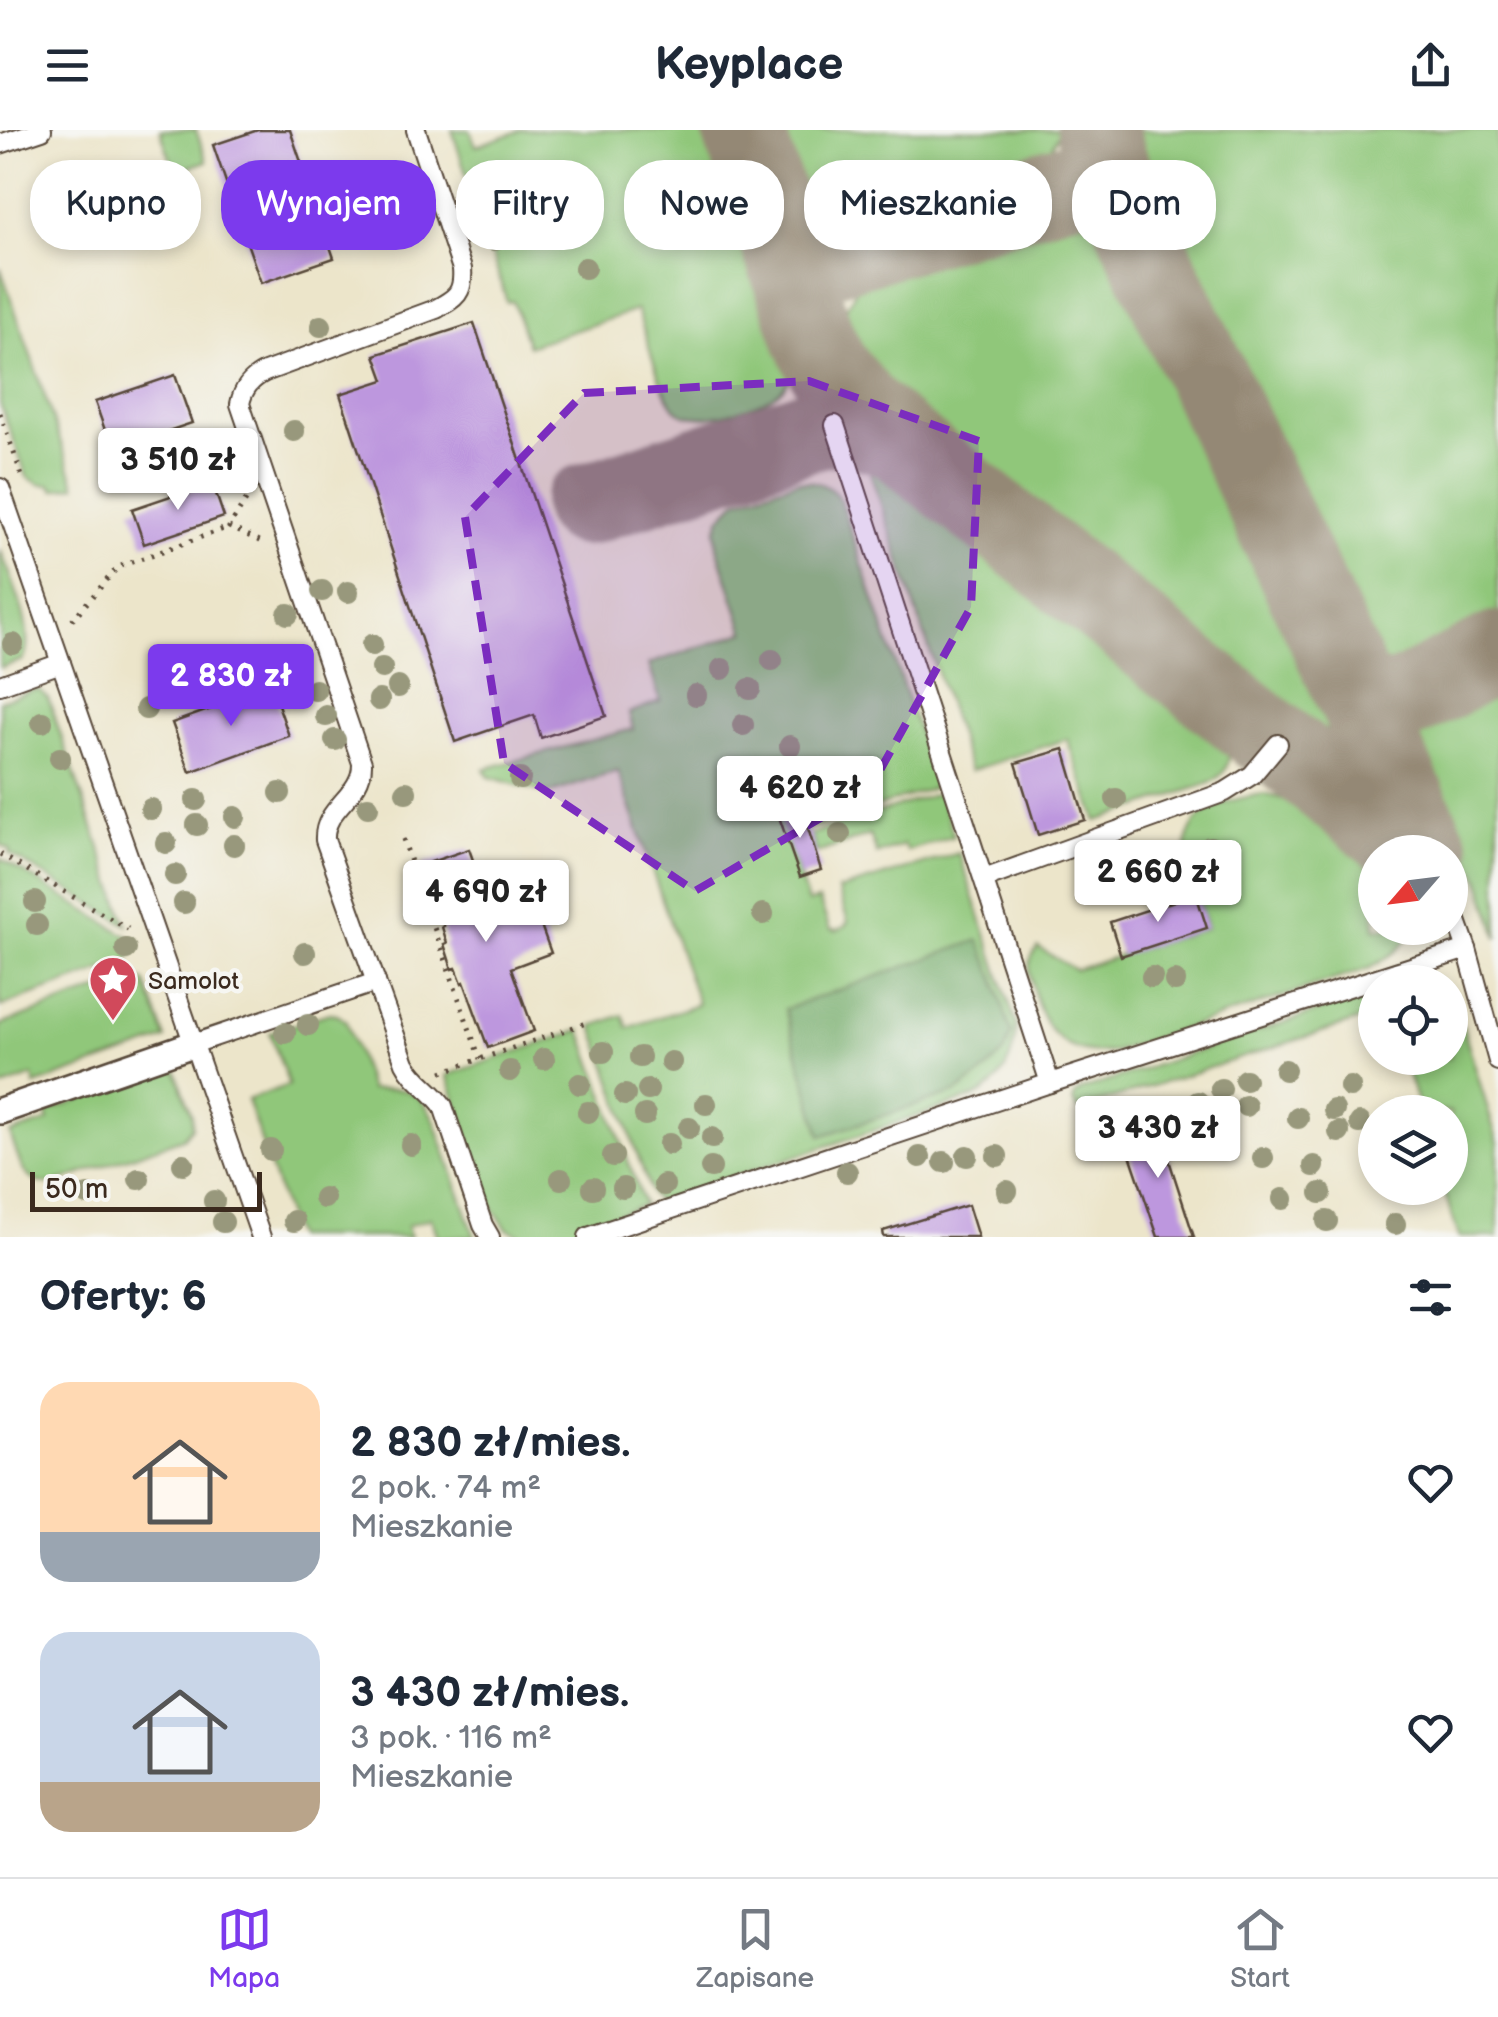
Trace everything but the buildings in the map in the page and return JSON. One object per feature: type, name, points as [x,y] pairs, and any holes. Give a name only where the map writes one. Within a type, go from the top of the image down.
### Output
[{"type":"street","points":[[0,1111],[193,1044]]},
{"type":"lane","points":[[0,144],[42,130]]},
{"type":"lane","points":[[416,130],[462,269],[463,286],[436,308],[265,372],[251,381],[240,404],[362,763],[361,780],[331,817],[324,831],[325,840],[405,1063],[443,1106],[490,1237]]},
{"type":"lane","points":[[835,424],[1050,1083]]},
{"type":"lane","points":[[0,488],[260,1237]]},
{"type":"lane","points":[[0,684],[61,663]]},
{"type":"lane","points":[[984,879],[1225,792],[1252,775],[1278,744]]},
{"type":"lane","points":[[1466,945],[1498,1060]]},
{"type":"lane","points":[[588,1237],[1467,949]]},
{"type":"lane","points":[[193,1044],[376,982]]},
{"type":"path","points":[[72,620],[118,567],[229,527]]},
{"type":"path","points":[[403,839],[480,1059]]},
{"type":"path","points":[[0,854],[127,930],[150,922]]},
{"type":"path","points":[[418,1080],[586,1023]]},
{"type":"highlighted area","points":[[809,381],[979,441],[971,607],[869,790],[695,891],[504,763],[465,517],[584,393]]},
{"type":"green space","points":[[160,130],[196,130],[207,161],[171,160]]},
{"type":"green space","points":[[452,130],[470,130],[476,146],[522,130],[715,130],[725,160],[624,160],[624,250],[756,250],[793,359],[783,388],[763,401],[733,412],[702,417],[679,412],[660,379],[637,310],[528,346],[513,301],[507,302],[490,250],[604,250],[604,160],[462,160]]},
{"type":"green space","points":[[776,130],[1060,130],[1045,160],[804,160],[804,212]]},
{"type":"green space","points":[[1127,130],[1498,130],[1498,620],[1379,684],[1179,250],[1216,250],[1216,160],[1136,157]]},
{"type":"green space","points":[[1059,211],[1072,217],[1072,250],[1117,250],[1338,711],[1320,742],[877,385],[849,346],[839,322],[862,278],[944,250],[1052,250],[1052,213]]},
{"type":"green space","points":[[0,267],[76,486],[54,490],[51,485],[27,477],[0,404]]},
{"type":"green space","points":[[863,451],[868,451],[1223,734],[1229,756],[1223,773],[1210,783],[1097,821],[1067,739],[970,771]]},
{"type":"green space","points":[[798,481],[822,484],[840,499],[937,787],[809,829],[801,806],[779,813],[808,903],[819,900],[830,929],[836,931],[848,922],[838,890],[959,853],[1016,1024],[1013,1047],[994,1084],[975,1097],[657,1202],[593,1026],[623,1015],[628,1028],[698,1004],[618,771],[548,794],[489,777],[484,769],[633,729],[629,713],[660,701],[649,664],[745,632],[717,547],[716,530],[721,517],[737,500]]},
{"type":"green space","points":[[0,549],[21,605],[27,649],[23,660],[0,668]]},
{"type":"green space","points":[[1498,684],[1498,938],[1482,885],[1468,856],[1468,835],[1458,835],[1408,731]]},
{"type":"green space","points":[[40,690],[48,698],[127,925],[9,854],[10,850],[0,844],[0,701]]},
{"type":"green space","points":[[939,793],[954,836],[907,851],[904,845],[877,854],[870,835],[817,853],[811,834]]},
{"type":"green space","points":[[1265,794],[1286,800],[1298,795],[1358,843],[1358,945],[1401,945],[1375,965],[1358,965],[1358,972],[1113,1052],[1083,1051],[1060,1040],[1045,1020],[1031,979],[1030,963],[1038,947],[1075,970],[1207,928],[1191,878],[1186,844],[1190,831],[1208,811]]},
{"type":"green space","points":[[0,858],[131,938],[133,951],[129,959],[0,1007]]},
{"type":"green space","points":[[979,940],[1011,1033],[1005,1052],[957,1092],[821,1136],[785,1009]]},
{"type":"green space","points":[[133,978],[145,981],[166,1039],[35,1085],[33,1076],[0,1088],[0,1025]]},
{"type":"green space","points":[[1358,998],[1358,1020],[1077,1110],[1073,1101],[1082,1090]]},
{"type":"green space","points":[[329,1013],[346,1021],[370,1090],[410,1092],[429,1111],[475,1237],[438,1237],[431,1218],[407,1226],[410,1237],[294,1237],[247,1100],[289,1085],[270,1033]]},
{"type":"green space","points":[[581,1030],[644,1205],[553,1237],[524,1237],[507,1229],[493,1209],[447,1075]]},
{"type":"green space","points":[[1468,1044],[1498,1143],[1498,1237],[1459,1237],[1449,1205],[1468,1205],[1468,1095],[1415,1095],[1408,1075],[1468,1075]]},
{"type":"green space","points":[[175,1067],[192,1116],[192,1127],[183,1138],[52,1184],[27,1175],[10,1134],[49,1121],[46,1112]]},
{"type":"taxiway","points":[[743,130],[814,338],[828,367],[863,412],[1392,835]]},
{"type":"taxiway","points":[[1097,130],[1110,171],[1422,835]]},
{"type":"taxiway","points":[[790,268],[1072,183]]},
{"type":"taxiway","points":[[584,505],[818,427],[846,426],[891,436]]},
{"type":"taxiway","points":[[1354,691],[1383,702],[1403,701],[1498,652]]},
{"type":"place","name":"Samolot","points":[[113,1022]]}]
